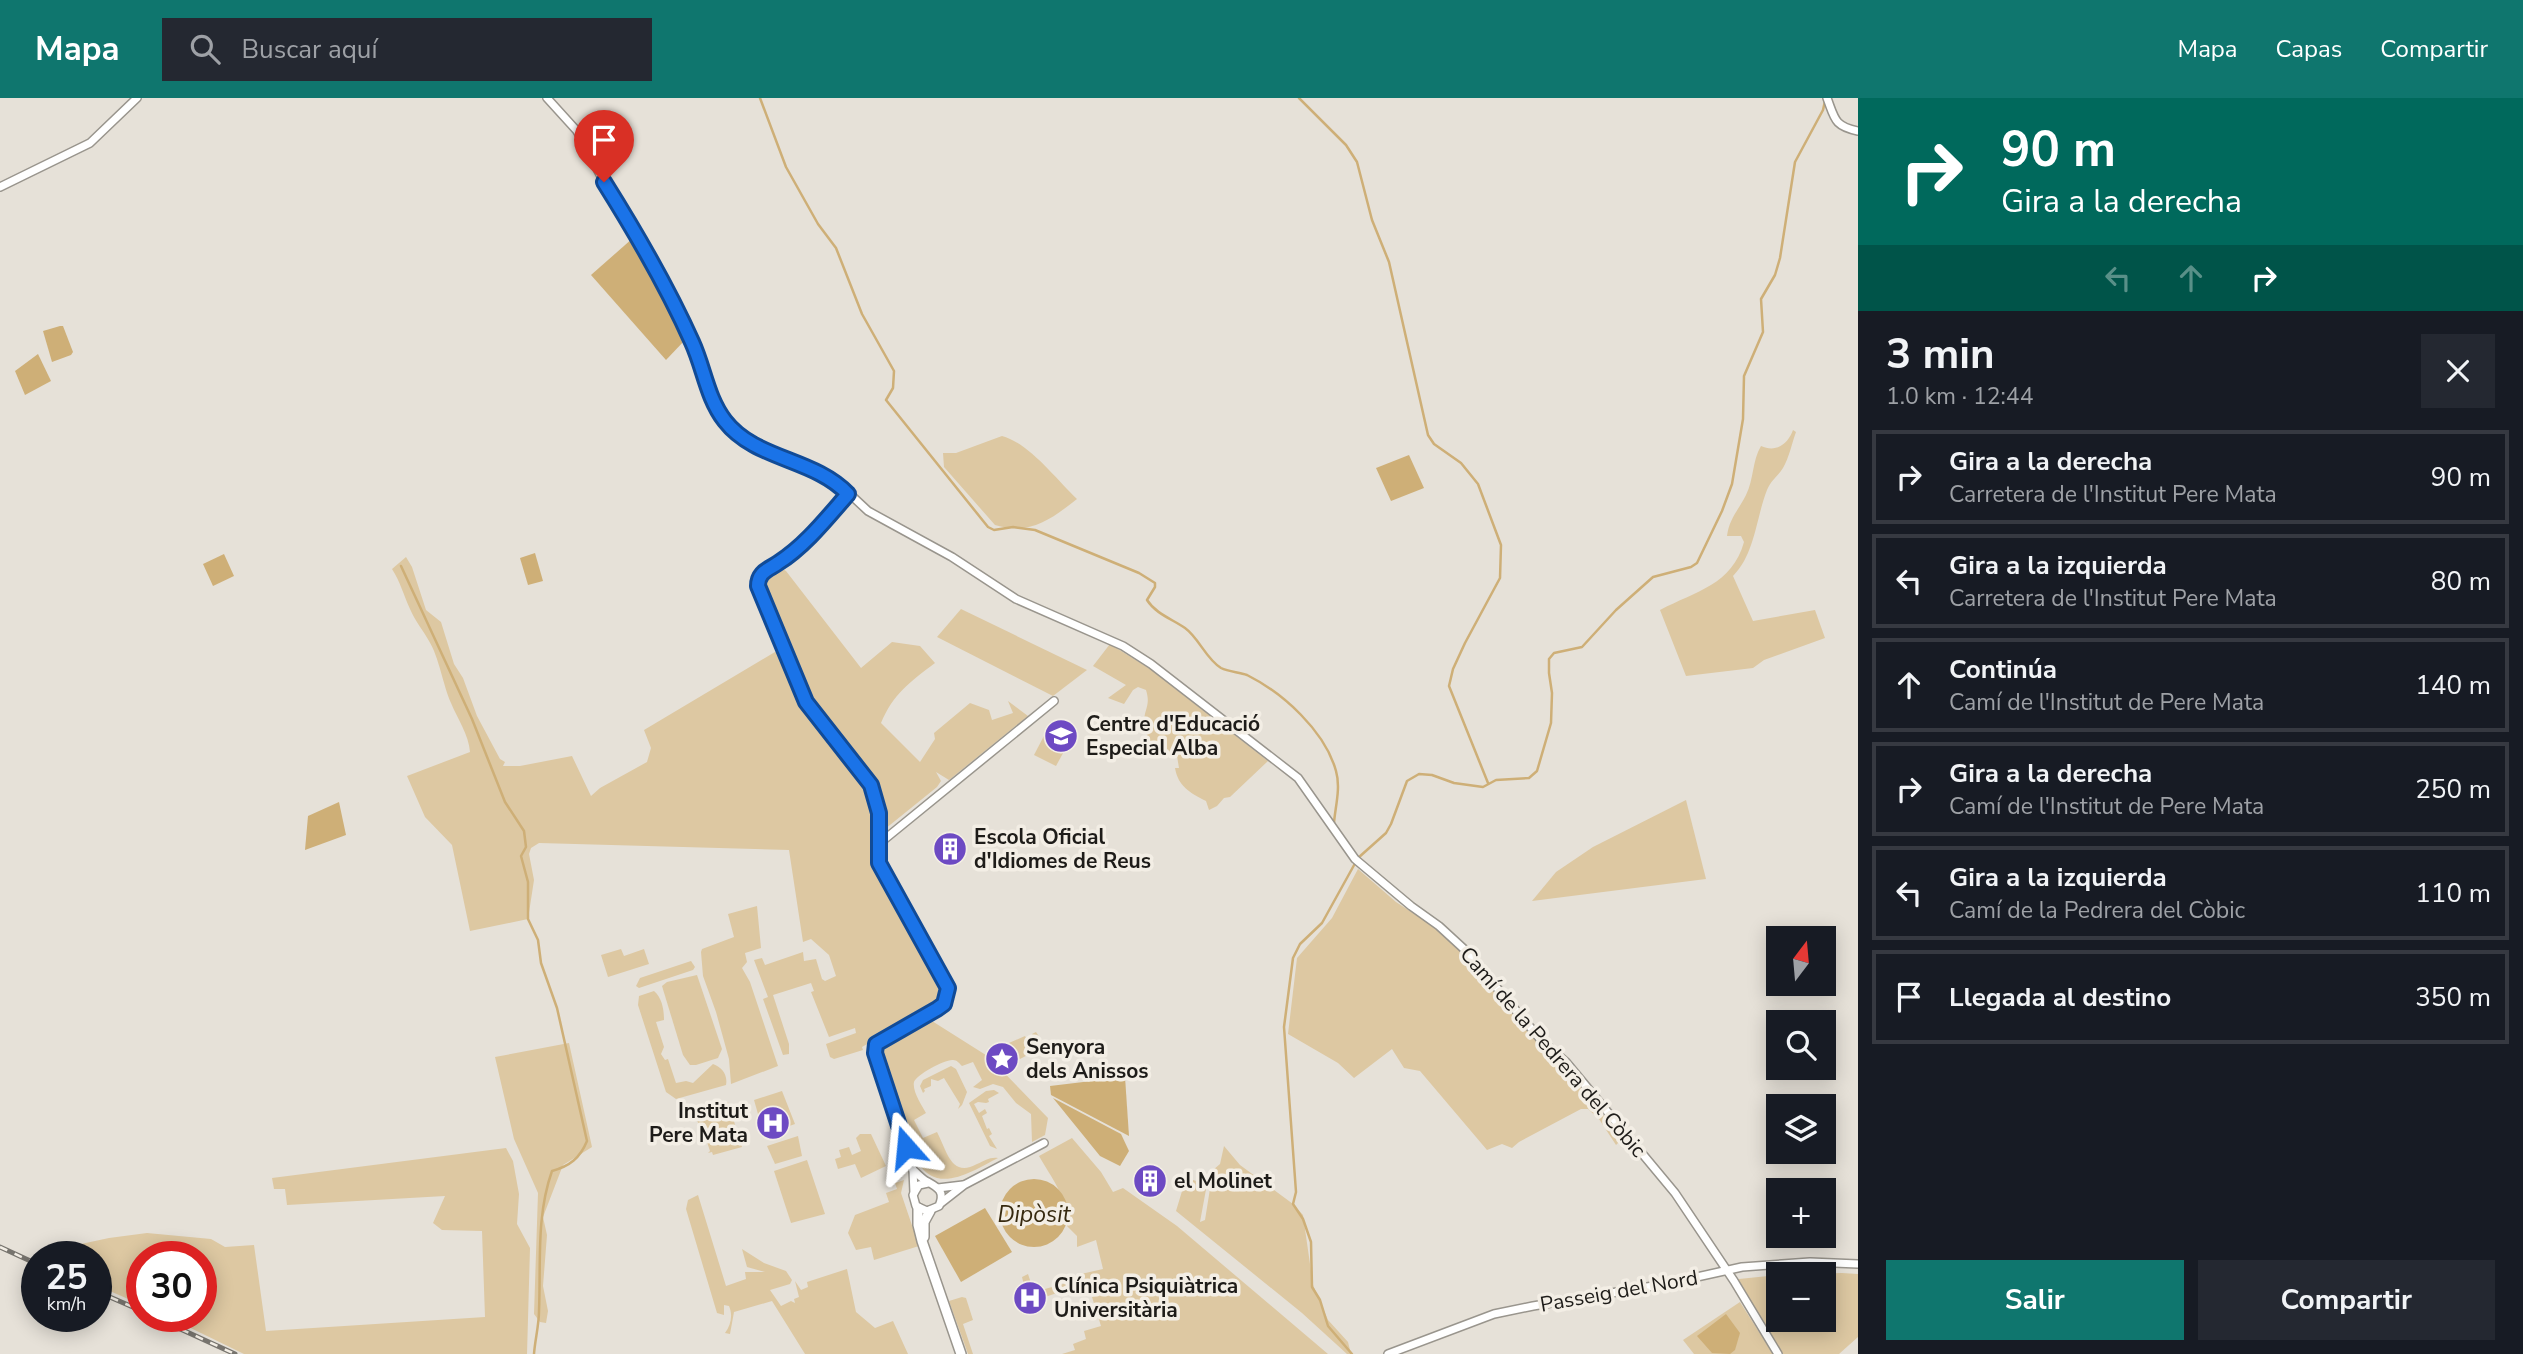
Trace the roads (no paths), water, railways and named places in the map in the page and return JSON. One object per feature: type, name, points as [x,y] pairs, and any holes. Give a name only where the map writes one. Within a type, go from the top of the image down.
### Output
[{"type":"street","points":[[0,187],[90,144],[137,98]]},
{"type":"street","name":"Camí de la Pedrera del Còbic","points":[[547,98],[577,131],[636,234],[693,344],[715,405],[725,421],[742,439],[838,483],[868,511],[974,570],[1016,599],[1123,646],[1151,664],[1298,778],[1355,859],[1464,949],[1542,1040],[1566,1062],[1675,1193],[1727,1270],[1778,1354]]},
{"type":"street","points":[[1828,99],[1837,123],[1858,131]]},
{"type":"street","points":[[848,494],[793,552],[763,572],[758,579],[758,586],[806,702],[871,785],[879,813],[879,863],[948,988],[944,1004],[876,1044],[875,1053],[913,1170],[918,1225],[961,1354]]},
{"type":"street","points":[[880,843],[1054,702]]},
{"type":"street","points":[[924,1245],[924,1222],[930,1211],[964,1185],[1044,1143]]},
{"type":"street","points":[[913,1170],[939,1188],[964,1185]]},
{"type":"street","points":[[914,1193],[919,1185],[928,1182]]},
{"type":"street","points":[[939,1188],[941,1203]]},
{"type":"street","points":[[918,1208],[930,1211]]},
{"type":"street","name":"Passeig del Nord","points":[[1388,1354],[1494,1314],[1599,1297],[1742,1266],[1810,1262],[1858,1264]]},
{"type":"water","points":[[633,238],[685,340],[666,360],[591,275]]},
{"type":"water","points":[[63,326],[73,352],[52,362],[43,331]]},
{"type":"water","points":[[38,354],[51,381],[25,395],[15,371]]},
{"type":"water","points":[[1409,455],[1424,488],[1391,501],[1376,468]]},
{"type":"water","points":[[535,553],[543,581],[528,585],[520,558]]},
{"type":"water","points":[[224,554],[234,576],[213,586],[203,564]]},
{"type":"water","points":[[339,802],[346,835],[305,850],[308,816]]},
{"type":"water","points":[[1125,1077],[1129,1136],[1051,1095],[1050,1086]]},
{"type":"water","points":[[1053,1098],[1121,1134],[1129,1151],[1120,1166],[1100,1156]]},
{"type":"water","name":"Dipòsit","points":[[1034,1179],[1047,1182],[1058,1189],[1065,1200],[1068,1213],[1065,1226],[1058,1237],[1047,1244],[1034,1247],[1021,1244],[1010,1237],[1003,1226],[1000,1213],[1003,1200],[1010,1189],[1021,1182]]},
{"type":"water","name":"Dipòsit","points":[[985,1208],[1012,1252],[961,1282],[935,1236]]},
{"type":"water","points":[[1726,1314],[1740,1333],[1735,1350],[1730,1354],[1712,1353],[1697,1336]]},
{"type":"waterway","points":[[760,98],[786,167],[818,224],[836,248],[862,314],[894,371],[893,388],[886,400],[988,527],[994,530],[1013,527],[1035,530],[1139,573],[1155,583],[1147,600],[1151,605],[1190,632],[1216,664],[1261,683],[1301,715],[1323,742],[1336,771],[1338,791],[1334,823]]},
{"type":"waterway","points":[[1299,98],[1346,145],[1357,162],[1372,220],[1389,262],[1428,435],[1434,444],[1461,463],[1478,484],[1501,545],[1500,578],[1465,643],[1453,669],[1449,686],[1488,783]]},
{"type":"waterway","points":[[1352,1354],[1328,1326],[1320,1300],[1312,1287],[1311,1242],[1303,1219],[1293,1204],[1296,1192],[1284,1027],[1293,958],[1300,944],[1322,923],[1358,858],[1386,833],[1407,781],[1419,774],[1432,775],[1454,783],[1483,787],[1496,780],[1529,778],[1537,771],[1551,723],[1549,659],[1554,653],[1582,647],[1616,610],[1653,577],[1697,563],[1732,484],[1743,419],[1744,376],[1763,332],[1761,299],[1775,275],[1780,258],[1795,162],[1823,110],[1825,101]]},
{"type":"waterway","points":[[401,566],[472,719],[505,802],[524,831],[526,847],[521,856],[528,882],[528,919],[538,940],[541,963],[557,1008],[587,1141],[574,1160],[552,1171],[547,1188],[541,1223],[539,1316],[534,1354]]},
{"type":"railway","points":[[0,1247],[21,1257]]},
{"type":"railway","points":[[112,1298],[126,1304]]},
{"type":"railway","points":[[187,1332],[235,1354]]},
{"type":"place","name":"Centre d'Educació Especial Alba","points":[[1061,736]]},
{"type":"place","name":"Escola Oficial d'Idiomes de Reus","points":[[950,849]]},
{"type":"place","name":"Senyora dels Anissos","points":[[1002,1059]]},
{"type":"place","name":"Institut Pere Mata","points":[[773,1123]]},
{"type":"place","name":"el Molinet","points":[[1150,1181]]},
{"type":"place","name":"Clínica Psiquiàtrica Universitària","points":[[1030,1298]]}]
